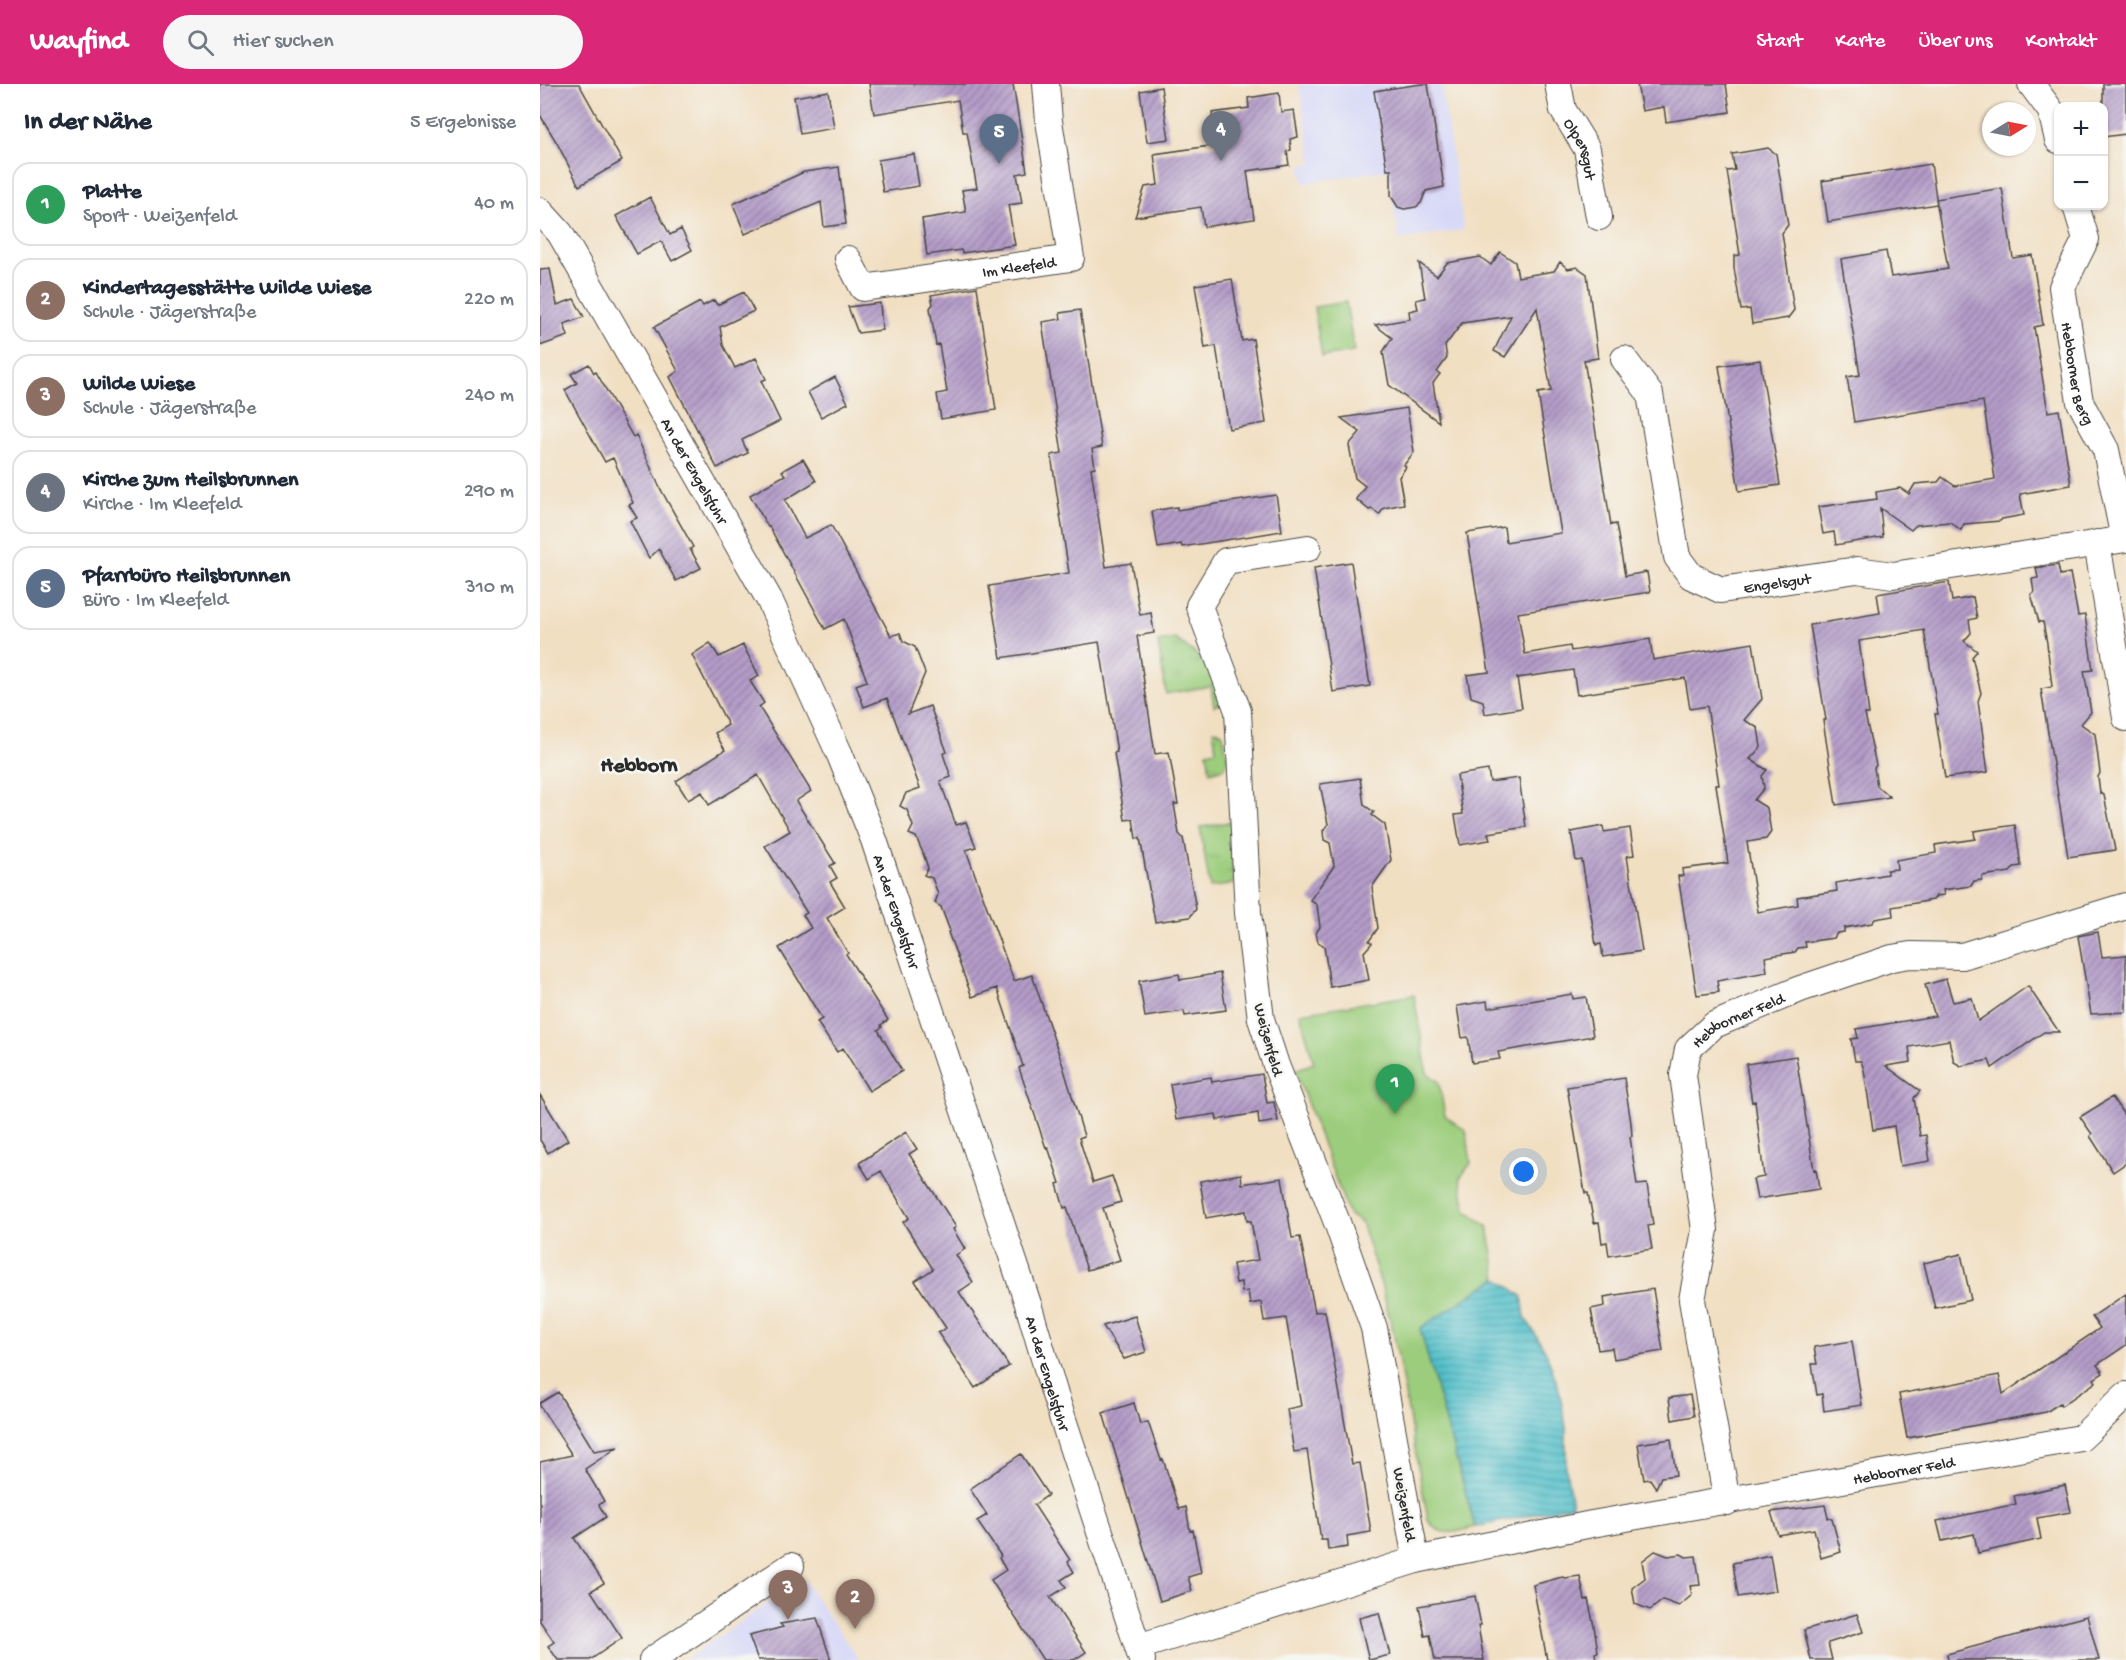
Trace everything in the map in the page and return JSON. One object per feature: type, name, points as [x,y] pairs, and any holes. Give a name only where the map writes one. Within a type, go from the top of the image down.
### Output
[{"type":"street","name":"Im Kleefeld","points":[[848,259],[863,288],[1071,258],[1049,121],[1046,84]]},
{"type":"street","name":"Olpensgut","points":[[1558,84],[1563,110],[1587,149],[1599,218]]},
{"type":"street","points":[[2032,86],[2051,111],[2054,123]]},
{"type":"street","name":"Hebborner Berg","points":[[2077,210],[2086,239],[2062,287],[2080,402],[2106,450],[2125,539],[2097,543]]},
{"type":"street","name":"An der Engelsfuhr","points":[[540,211],[560,233],[769,599],[840,755],[874,840],[893,896],[1029,1304],[1055,1395],[1140,1654]]},
{"type":"street","name":"Engelsgut","points":[[1624,359],[1650,394],[1677,557],[1691,576],[1720,590],[1857,570],[1893,575],[2097,543]]},
{"type":"street","points":[[2097,543],[2126,718]]},
{"type":"street","name":"Weizenfeld","points":[[1308,548],[1226,561],[1199,606],[1238,711],[1248,913],[1261,1019],[1280,1077],[1338,1225],[1374,1328],[1416,1560]]},
{"type":"street","name":"Hebborner Feld","points":[[1727,1502],[1692,1300],[1706,1230],[1683,1075],[1688,1049],[1714,1025],[1800,989],[1892,957],[1962,956],[2126,906]]},
{"type":"street","name":"Hebborner Feld","points":[[1592,1524],[2081,1438],[2126,1395]]},
{"type":"street","name":"Weizenfeld","points":[[1140,1654],[1416,1560],[1592,1524]]},
{"type":"street","points":[[652,1660],[791,1566]]},
{"type":"shaded area","points":[[1299,84],[1441,84],[1464,230],[1399,240],[1388,170],[1304,183],[1300,166],[1312,163]]},
{"type":"shaded area","points":[[803,1579],[859,1660],[685,1660]]},
{"type":"green space","points":[[1346,302],[1354,352],[1322,357],[1314,307]]},
{"type":"green space","points":[[1175,639],[1207,666],[1219,689],[1216,693],[1220,699],[1219,704],[1214,706],[1211,686],[1166,694],[1158,642]]},
{"type":"green space","points":[[1213,730],[1223,734],[1228,761],[1224,768],[1210,772],[1207,752],[1216,750]]},
{"type":"green space","points":[[1231,822],[1233,884],[1210,888],[1200,827]]},
{"type":"green space","points":[[1414,995],[1427,1073],[1439,1082],[1445,1116],[1466,1131],[1471,1163],[1460,1178],[1466,1210],[1488,1227],[1497,1278],[1420,1328],[1475,1527],[1462,1531],[1443,1532],[1428,1520],[1394,1335],[1381,1284],[1361,1222],[1349,1215],[1295,1070],[1314,1063],[1300,1013]]},
{"type":"water","points":[[1497,1278],[1522,1296],[1525,1317],[1546,1352],[1559,1389],[1566,1427],[1566,1468],[1572,1506],[1475,1527],[1420,1328]]},
{"type":"building","points":[[540,84],[579,84],[622,161],[579,186],[540,115]]},
{"type":"building","points":[[869,84],[1013,84],[1027,172],[1017,174],[1022,203],[1008,205],[1015,245],[962,253],[961,250],[927,255],[922,219],[966,212],[962,190],[977,188],[967,132],[963,132],[958,100],[874,114]]},
{"type":"building","points":[[1428,84],[1444,187],[1426,191],[1421,203],[1416,207],[1404,209],[1398,207],[1391,196],[1391,170],[1387,170],[1374,91]]},
{"type":"building","points":[[1637,84],[1726,84],[1730,112],[1666,122],[1664,107],[1642,111]]},
{"type":"building","points":[[2103,84],[2126,84],[2126,134],[2108,136],[2108,102],[2103,102]]},
{"type":"building","points":[[1161,87],[1169,139],[1147,142],[1140,91]]},
{"type":"building","points":[[828,91],[834,128],[800,134],[794,97]]},
{"type":"building","points":[[1279,93],[1281,112],[1294,110],[1298,137],[1290,139],[1291,150],[1287,151],[1289,165],[1247,171],[1254,219],[1204,227],[1201,207],[1135,217],[1145,187],[1158,185],[1154,154],[1217,145],[1212,113],[1249,108],[1248,98]]},
{"type":"building","points":[[1768,148],[1776,154],[1788,225],[1782,233],[1794,310],[1788,318],[1752,324],[1750,309],[1741,310],[1734,268],[1734,256],[1740,255],[1727,171],[1735,170],[1732,154]]},
{"type":"building","points":[[914,154],[919,186],[883,192],[878,160]]},
{"type":"building","points":[[1931,164],[1937,204],[1828,222],[1822,181]]},
{"type":"building","points":[[839,167],[846,224],[824,227],[821,202],[745,234],[733,204],[804,172]]},
{"type":"building","points":[[2002,188],[2013,258],[2032,255],[2043,325],[2034,327],[2048,412],[2059,410],[2071,485],[2020,494],[2024,515],[2000,521],[1964,524],[1961,530],[1950,522],[1916,525],[1911,530],[1880,508],[1883,537],[1836,545],[1834,532],[1823,534],[1818,507],[1877,499],[1876,492],[1900,488],[1909,494],[1915,484],[1938,482],[1942,477],[1955,486],[1995,479],[1983,401],[1854,422],[1847,377],[1860,375],[1841,259],[1886,251],[1891,277],[1948,269],[1936,199]]},
{"type":"building","points":[[650,197],[670,235],[681,229],[692,250],[672,261],[661,241],[637,254],[616,216]]},
{"type":"building","points":[[1500,252],[1515,262],[1518,277],[1554,271],[1560,262],[1568,269],[1577,267],[1587,274],[1598,358],[1584,360],[1611,525],[1616,524],[1625,576],[1647,572],[1650,592],[1518,613],[1525,654],[1570,646],[1571,651],[1650,639],[1653,660],[1753,643],[1762,699],[1744,720],[1758,728],[1761,747],[1750,759],[1767,770],[1762,776],[1764,788],[1754,800],[1767,808],[1771,832],[1766,839],[1747,842],[1758,912],[1798,905],[1797,897],[1837,891],[1836,883],[1887,874],[1887,870],[1897,869],[1896,860],[1936,853],[1935,845],[1975,839],[1974,831],[2015,825],[2021,866],[2014,867],[2010,872],[1982,876],[1982,880],[1974,881],[1971,886],[1943,890],[1944,895],[1936,896],[1933,900],[1892,907],[1893,916],[1875,919],[1872,923],[1844,928],[1844,932],[1837,933],[1834,938],[1805,942],[1806,947],[1798,948],[1795,952],[1765,957],[1767,972],[1717,981],[1719,992],[1697,995],[1678,876],[1683,876],[1682,869],[1728,863],[1707,706],[1690,709],[1685,678],[1577,695],[1573,670],[1517,678],[1522,708],[1485,714],[1483,701],[1471,697],[1467,675],[1489,672],[1467,533],[1504,527],[1506,542],[1561,533],[1538,393],[1551,391],[1537,308],[1505,357],[1494,351],[1511,316],[1462,323],[1445,346],[1447,358],[1437,372],[1440,374],[1433,383],[1439,422],[1389,385],[1383,352],[1392,338],[1375,325],[1410,319],[1409,311],[1418,309],[1416,300],[1425,298],[1419,263],[1437,276],[1447,263],[1480,257],[1491,265]]},
{"type":"building","points":[[550,269],[557,305],[574,299],[584,317],[564,324],[568,336],[540,346],[540,270]]},
{"type":"building","points":[[1232,279],[1242,341],[1253,339],[1266,423],[1229,429],[1216,346],[1205,348],[1195,285]]},
{"type":"building","points":[[977,287],[996,410],[941,419],[937,394],[947,392],[939,344],[936,345],[930,308],[933,304],[931,295]]},
{"type":"building","points":[[744,292],[754,311],[720,327],[723,345],[735,368],[756,358],[766,379],[761,381],[780,421],[742,440],[748,453],[717,468],[670,377],[678,371],[654,327],[700,302],[703,306],[714,300],[717,305]]},
{"type":"building","points":[[880,303],[882,330],[858,333],[848,307]]},
{"type":"building","points":[[1080,310],[1102,447],[1092,449],[1095,467],[1091,468],[1106,567],[1131,563],[1140,615],[1151,613],[1154,633],[1137,636],[1155,754],[1169,752],[1178,804],[1174,804],[1179,834],[1183,838],[1196,909],[1190,917],[1155,922],[1140,838],[1136,839],[1133,819],[1125,820],[1114,753],[1117,752],[1099,642],[1001,658],[989,586],[1069,573],[1051,455],[1062,453],[1042,322],[1061,319],[1060,313]]},
{"type":"building","points":[[1760,360],[1780,485],[1739,491],[1719,366]]},
{"type":"building","points":[[589,364],[594,373],[596,372],[633,437],[636,435],[660,488],[693,547],[690,549],[701,568],[676,581],[659,549],[649,558],[630,521],[637,518],[629,505],[633,503],[613,458],[605,462],[565,390],[577,383],[571,374]]},
{"type":"building","points":[[835,377],[848,403],[821,417],[808,392]]},
{"type":"building","points":[[1407,408],[1414,452],[1404,465],[1406,467],[1399,477],[1404,504],[1384,508],[1379,515],[1356,499],[1365,486],[1355,478],[1349,445],[1360,432],[1341,418]]},
{"type":"building","points":[[803,459],[816,481],[785,500],[805,538],[831,525],[891,636],[900,633],[903,641],[915,647],[925,673],[908,714],[930,706],[947,752],[943,754],[951,777],[940,781],[956,825],[966,822],[976,847],[966,850],[1014,981],[1032,975],[1084,1136],[1079,1138],[1093,1182],[1112,1176],[1121,1202],[1103,1208],[1120,1260],[1087,1270],[1067,1207],[1064,1208],[1057,1184],[1060,1183],[1048,1147],[1046,1148],[1019,1068],[1023,1066],[997,988],[972,997],[941,907],[935,903],[938,894],[932,878],[924,875],[928,868],[923,853],[916,837],[909,834],[913,826],[907,810],[900,806],[906,793],[920,788],[887,698],[864,707],[856,685],[867,681],[844,619],[825,629],[750,495],[785,475],[782,471]]},
{"type":"building","points":[[1276,495],[1282,531],[1182,547],[1181,544],[1158,548],[1152,511],[1177,507],[1177,510]]},
{"type":"building","points":[[1351,562],[1370,686],[1333,692],[1314,568]]},
{"type":"building","points":[[2058,565],[2060,575],[2070,573],[2078,616],[2085,615],[2093,670],[2084,671],[2091,712],[2081,724],[2095,734],[2100,793],[2104,795],[2115,850],[2068,857],[2041,689],[2052,687],[2047,643],[2043,622],[2039,622],[2031,594],[2034,593],[2032,579],[2038,578],[2036,568]]},
{"type":"building","points":[[1949,582],[1952,601],[1973,597],[1977,618],[1969,620],[1971,633],[1964,641],[1977,651],[1972,657],[1981,693],[1978,701],[1988,772],[1945,778],[1935,714],[1938,714],[1924,630],[1859,641],[1869,714],[1865,714],[1876,765],[1874,768],[1877,786],[1890,797],[1836,805],[1823,720],[1826,720],[1810,625],[1880,613],[1877,594]]},
{"type":"building","points":[[710,643],[719,657],[743,645],[759,676],[750,681],[764,703],[759,707],[811,791],[796,801],[835,863],[830,866],[837,878],[830,882],[845,907],[827,918],[848,953],[846,954],[888,1020],[878,1030],[902,1071],[869,1091],[843,1048],[837,1052],[817,1022],[822,1019],[779,948],[811,928],[803,915],[807,913],[765,846],[790,831],[758,775],[709,805],[702,792],[688,800],[676,781],[725,750],[715,733],[728,725],[692,655]]},
{"type":"building","points":[[1488,770],[1490,782],[1519,778],[1526,827],[1488,833],[1490,840],[1460,845],[1455,815],[1463,814],[1457,775]]},
{"type":"building","points":[[1360,778],[1364,805],[1374,812],[1372,815],[1385,825],[1391,860],[1372,887],[1378,928],[1369,941],[1372,943],[1364,952],[1369,980],[1330,987],[1324,946],[1318,942],[1316,933],[1320,927],[1317,905],[1310,900],[1334,866],[1330,843],[1324,840],[1323,831],[1328,824],[1320,784]]},
{"type":"building","points":[[1603,826],[1604,832],[1630,828],[1634,855],[1627,856],[1642,951],[1603,957],[1601,944],[1596,945],[1582,860],[1576,861],[1571,832]]},
{"type":"building","points":[[2098,932],[2102,957],[2126,955],[2126,1012],[2091,1014],[2078,936]]},
{"type":"building","points":[[1220,973],[1226,1010],[1185,1016],[1184,1011],[1145,1017],[1139,981],[1179,974],[1180,980]]},
{"type":"building","points":[[1946,979],[1953,1002],[1972,998],[1978,1021],[2028,986],[2059,1032],[2044,1032],[1992,1068],[1989,1060],[1961,1066],[1954,1062],[1949,1040],[1909,1047],[1911,1062],[1886,1066],[1920,1091],[1914,1098],[1920,1136],[1926,1135],[1930,1161],[1900,1166],[1894,1126],[1873,1130],[1864,1070],[1861,1061],[1855,1061],[1851,1039],[1858,1038],[1856,1029],[1935,1016],[1925,985]]},
{"type":"building","points":[[1572,994],[1573,999],[1586,997],[1593,1036],[1498,1052],[1500,1059],[1472,1063],[1468,1037],[1462,1038],[1457,1006],[1487,1001],[1488,1008]]},
{"type":"building","points":[[1796,1056],[1819,1189],[1757,1199],[1753,1179],[1764,1177],[1755,1101],[1752,1102],[1746,1064]]},
{"type":"building","points":[[1262,1074],[1267,1103],[1274,1102],[1278,1121],[1259,1124],[1258,1113],[1217,1120],[1216,1114],[1176,1120],[1170,1084],[1211,1077],[1212,1082]]},
{"type":"building","points":[[1624,1078],[1637,1185],[1647,1184],[1653,1225],[1648,1226],[1652,1249],[1609,1256],[1607,1242],[1602,1243],[1599,1222],[1594,1223],[1588,1193],[1585,1193],[1567,1087]]},
{"type":"building","points":[[540,1095],[568,1140],[548,1153],[540,1140]]},
{"type":"building","points":[[2112,1097],[2126,1118],[2126,1163],[2113,1172],[2080,1117]]},
{"type":"building","points":[[906,1132],[917,1149],[909,1154],[956,1227],[953,1229],[965,1249],[956,1255],[973,1282],[959,1292],[1009,1366],[975,1388],[938,1333],[946,1328],[915,1281],[933,1269],[903,1222],[909,1218],[881,1171],[869,1179],[859,1163]]},
{"type":"building","points":[[1241,1174],[1242,1184],[1282,1178],[1292,1238],[1300,1237],[1315,1312],[1325,1311],[1352,1464],[1360,1463],[1371,1532],[1347,1536],[1348,1547],[1328,1550],[1327,1540],[1321,1540],[1307,1450],[1294,1452],[1287,1409],[1301,1406],[1286,1318],[1264,1321],[1261,1302],[1250,1304],[1248,1291],[1242,1292],[1241,1282],[1236,1283],[1233,1264],[1258,1260],[1251,1221],[1247,1221],[1246,1211],[1206,1218],[1200,1181]]},
{"type":"building","points":[[1961,1254],[1971,1300],[1935,1308],[1924,1263]]},
{"type":"building","points":[[1653,1289],[1663,1351],[1614,1359],[1612,1348],[1598,1350],[1591,1309],[1605,1306],[1604,1297]]},
{"type":"building","points":[[2126,1294],[2126,1345],[2097,1365],[2103,1373],[2094,1379],[2096,1382],[2061,1406],[2060,1403],[2046,1412],[1907,1438],[1899,1394],[1999,1375],[2003,1394],[2100,1328],[2092,1317]]},
{"type":"building","points":[[1135,1316],[1146,1352],[1124,1359],[1103,1326]]},
{"type":"building","points":[[1852,1341],[1862,1405],[1824,1411],[1822,1394],[1817,1395],[1812,1364],[1817,1364],[1814,1347]]},
{"type":"building","points":[[558,1392],[594,1451],[618,1447],[585,1469],[604,1501],[599,1505],[606,1517],[574,1538],[604,1583],[591,1591],[622,1638],[590,1660],[558,1660],[548,1646],[554,1642],[540,1621],[540,1462],[572,1455],[540,1406],[540,1403]]},
{"type":"building","points":[[1690,1395],[1694,1416],[1672,1420],[1669,1398]]},
{"type":"building","points":[[1134,1403],[1140,1424],[1148,1422],[1179,1509],[1186,1507],[1201,1573],[1188,1577],[1192,1591],[1160,1601],[1103,1413]]},
{"type":"building","points":[[1671,1439],[1676,1475],[1661,1477],[1656,1488],[1650,1479],[1644,1480],[1638,1444]]},
{"type":"building","points":[[1021,1454],[1048,1495],[1034,1505],[1070,1560],[1068,1562],[1074,1572],[1061,1580],[1066,1587],[1050,1597],[1086,1652],[1074,1660],[1043,1660],[991,1580],[1006,1570],[999,1558],[1001,1556],[977,1521],[987,1515],[970,1489]]},
{"type":"building","points":[[2065,1485],[2071,1512],[2037,1518],[2041,1539],[1978,1553],[1974,1534],[1942,1541],[1937,1521],[2016,1504],[2014,1496]]},
{"type":"building","points":[[1825,1505],[1828,1518],[1832,1519],[1841,1552],[1821,1558],[1814,1529],[1778,1535],[1771,1512]]},
{"type":"building","points":[[1655,1551],[1668,1556],[1681,1554],[1686,1557],[1696,1556],[1700,1585],[1690,1586],[1692,1595],[1679,1606],[1663,1600],[1650,1610],[1635,1604],[1632,1588],[1645,1578],[1642,1561]]},
{"type":"building","points":[[1770,1555],[1776,1591],[1738,1597],[1733,1563]]},
{"type":"building","points":[[1580,1576],[1594,1626],[1598,1652],[1595,1653],[1596,1660],[1547,1660],[1533,1585],[1562,1577]]},
{"type":"building","points":[[1475,1596],[1481,1625],[1478,1626],[1484,1660],[1435,1660],[1430,1635],[1425,1636],[1419,1606]]},
{"type":"building","points":[[1379,1613],[1390,1655],[1369,1660],[1359,1618]]},
{"type":"building","points":[[1857,1614],[1863,1632],[1828,1643],[1832,1660],[1811,1660],[1804,1630]]},
{"type":"building","points":[[2087,1616],[2099,1660],[1948,1660],[1947,1654]]},
{"type":"building","points":[[817,1618],[831,1660],[758,1660],[749,1636],[783,1627],[780,1624]]},
{"type":"place","name":"Kirche zum Heilsbrunnen","points":[[1221,161]]},
{"type":"place","name":"Pfarrbüro Heilsbrunnen","points":[[999,164]]},
{"type":"place","name":"Platte","points":[[1395,1114]]},
{"type":"place","name":"Wilde Wiese","points":[[788,1620]]},
{"type":"place","name":"Kindertagesstätte Wilde Wiese","points":[[855,1629]]},
{"type":"district","name":"Hebborn","points":[[639,763]]}]
